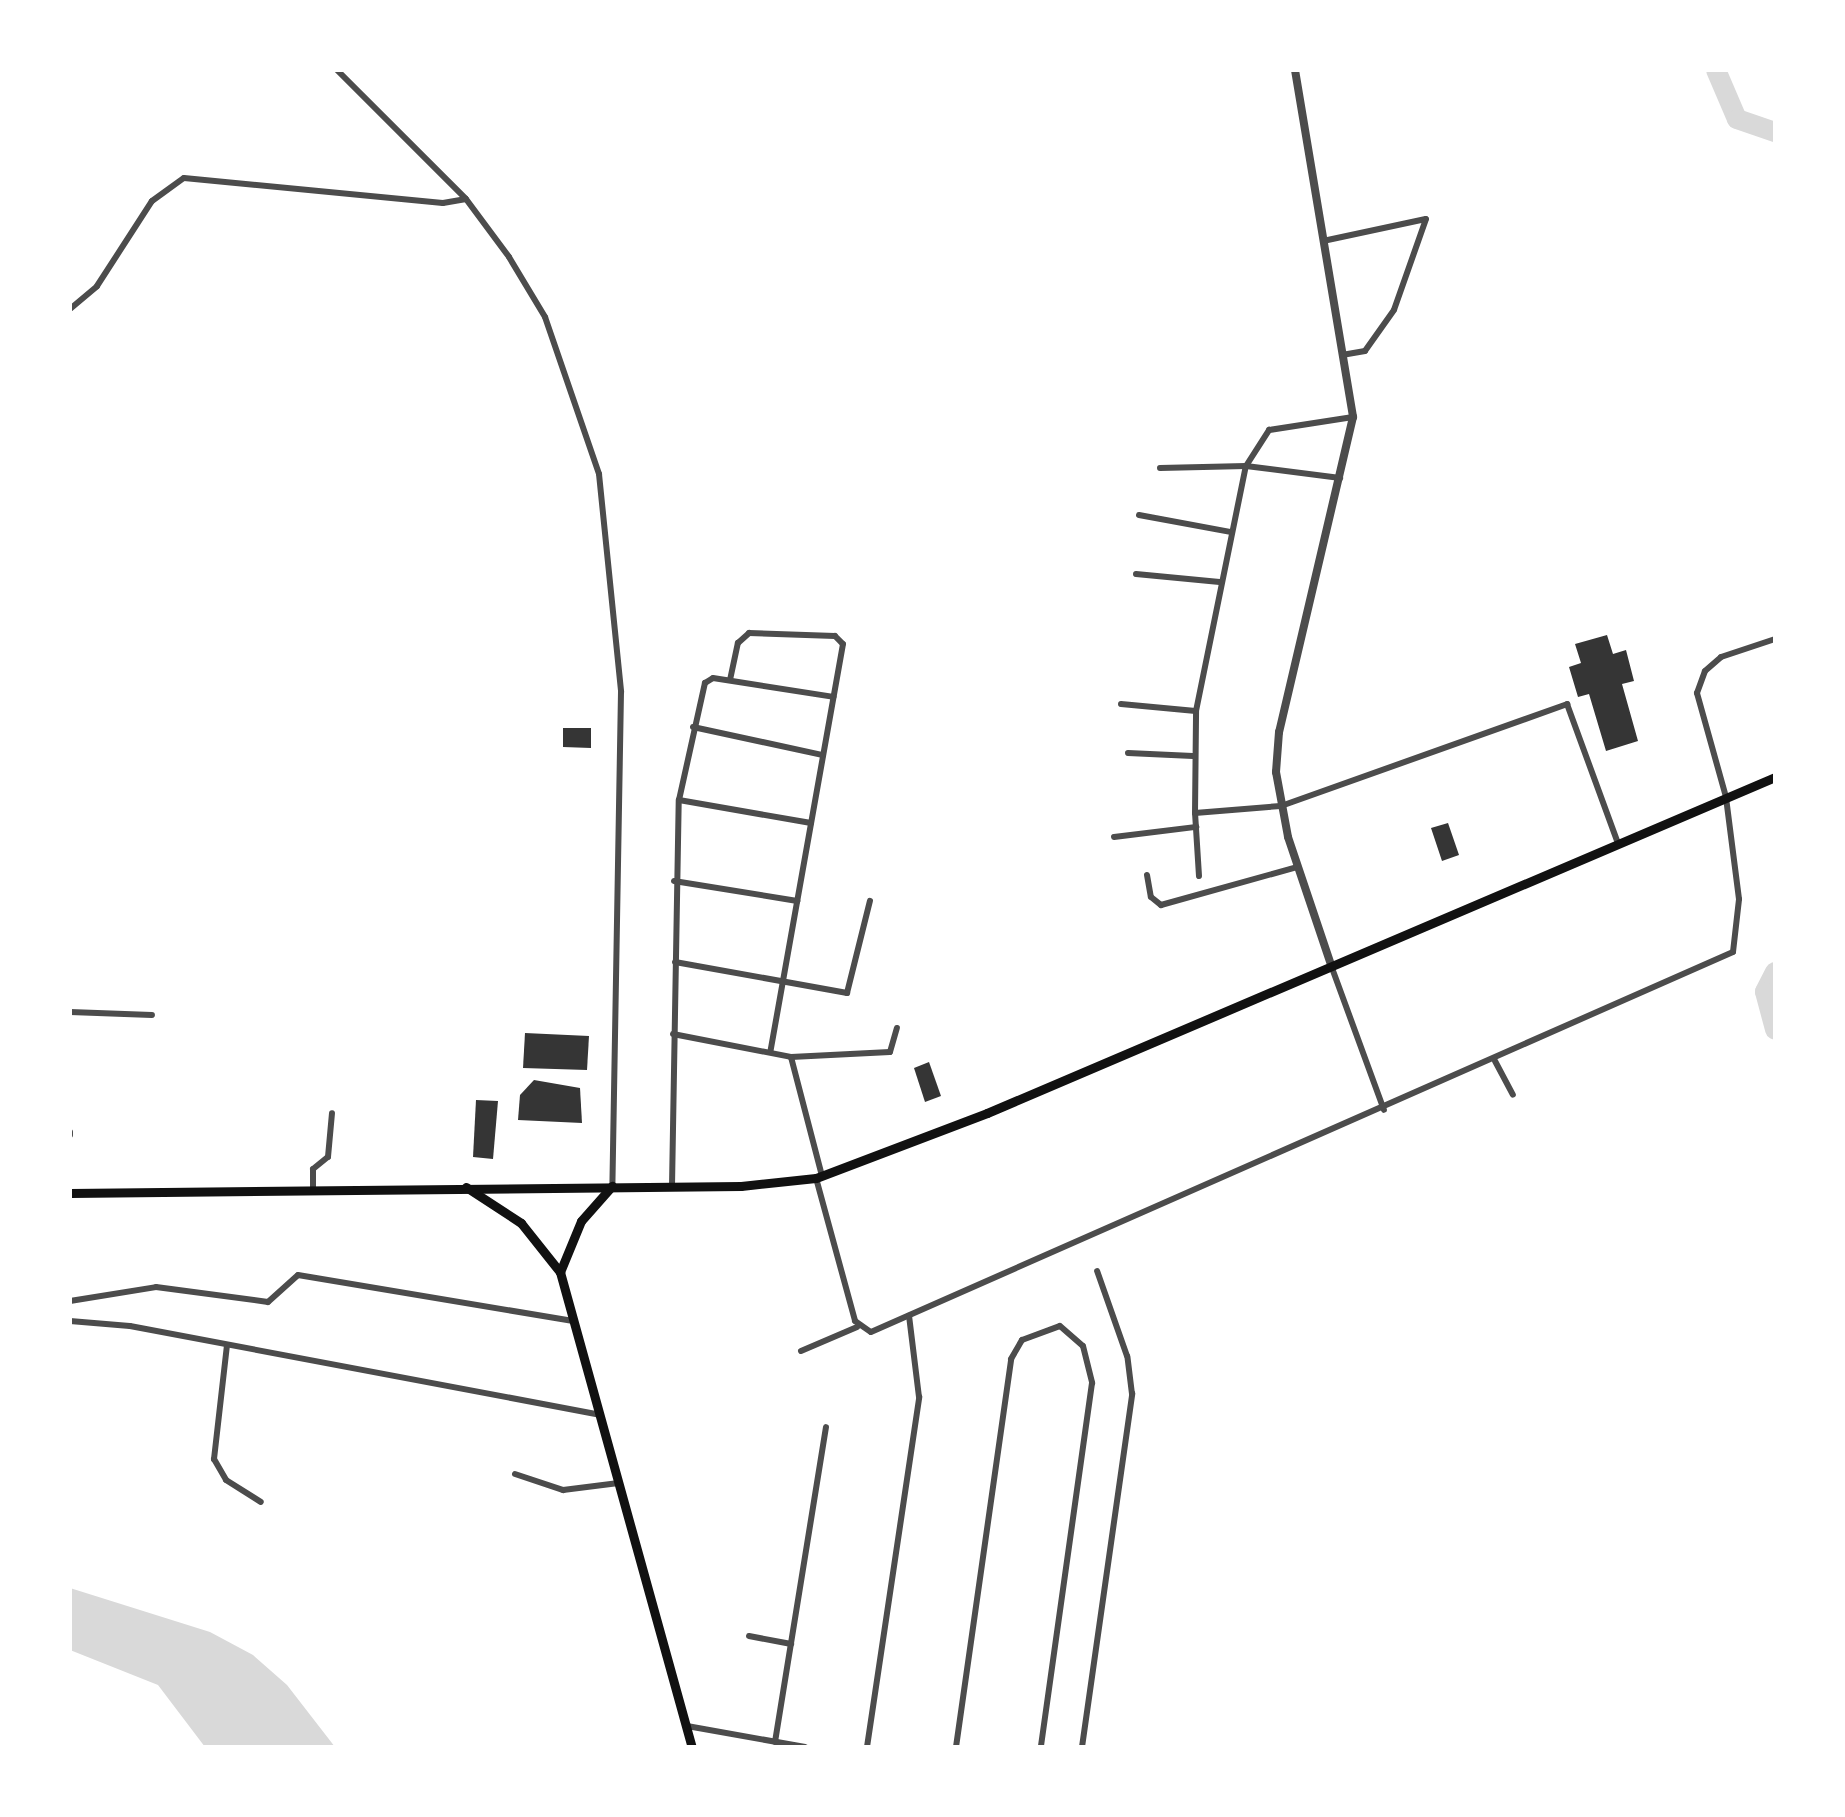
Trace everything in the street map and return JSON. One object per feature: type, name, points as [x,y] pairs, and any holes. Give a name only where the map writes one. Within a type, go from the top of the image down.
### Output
[{"type":"main road","points":[[70,1194],[458,1184],[747,1185],[819,1177],[1332,968],[1616,841],[1775,777]]},
{"type":"main road","points":[[458,1184],[504,1208],[560,1272],[692,1747]]},
{"type":"main road","points":[[560,1272],[582,1221],[612,1186]]},
{"type":"street","points":[[337,70],[466,198],[545,317],[608,519],[622,692],[612,1186]]},
{"type":"street","points":[[1296,70],[1353,417],[1279,732],[1281,806],[1297,867],[1384,1110]]},
{"type":"street","points":[[70,309],[97,286],[152,200],[184,178],[443,204],[466,198]]},
{"type":"street","points":[[1323,241],[1426,219],[1394,310],[1365,351],[1343,355]]},
{"type":"street","points":[[1199,876],[1192,756],[1196,712],[1246,466],[1269,430],[1353,417]]},
{"type":"street","points":[[1160,468],[1246,466],[1340,478]]},
{"type":"street","points":[[1140,515],[1231,532]]},
{"type":"street","points":[[1136,574],[1220,582]]},
{"type":"street","points":[[730,680],[738,642],[749,633],[835,636],[844,644],[770,1052]]},
{"type":"street","points":[[801,1351],[858,1327],[871,1332],[909,1316],[1384,1110],[1733,952],[1738,899],[1726,798],[1697,693],[1705,671],[1721,657],[1775,639]]},
{"type":"street","points":[[672,1186],[674,881],[679,800],[708,679],[834,697]]},
{"type":"street","points":[[1121,704],[1196,712]]},
{"type":"street","points":[[1195,813],[1281,806],[1567,704],[1616,841]]},
{"type":"street","points":[[694,727],[823,755]]},
{"type":"street","points":[[1128,753],[1192,756]]},
{"type":"street","points":[[679,800],[811,822]]},
{"type":"street","points":[[1114,837],[1196,827]]},
{"type":"street","points":[[1147,876],[1152,896],[1162,905],[1297,867]]},
{"type":"street","points":[[674,881],[797,901]]},
{"type":"street","points":[[675,962],[847,993],[870,901]]},
{"type":"street","points":[[70,1012],[152,1015]]},
{"type":"street","points":[[674,1034],[790,1057],[886,1054],[894,1050],[897,1028]]},
{"type":"street","points":[[790,1057],[858,1327]]},
{"type":"street","points":[[1494,1061],[1513,1095]]},
{"type":"street","points":[[313,1187],[313,1169],[328,1157],[332,1113]]},
{"type":"street","points":[[1082,1747],[1132,1394],[1127,1356],[1098,1271]]},
{"type":"street","points":[[70,1301],[156,1287],[268,1302],[298,1276],[574,1321]]},
{"type":"street","points":[[867,1747],[919,1397],[909,1316]]},
{"type":"street","points":[[70,1321],[227,1345],[602,1416]]},
{"type":"street","points":[[956,1747],[1014,1348],[1060,1326],[1082,1346],[1092,1383],[1041,1747]]},
{"type":"street","points":[[227,1345],[214,1460],[226,1480],[261,1502]]},
{"type":"street","points":[[774,1742],[826,1428]]},
{"type":"street","points":[[514,1474],[563,1490],[620,1482]]},
{"type":"street","points":[[749,1636],[790,1644]]},
{"type":"street","points":[[687,1726],[805,1747]]},
{"type":"shaded area","points":[[70,1588],[210,1632],[253,1655],[287,1685],[335,1747],[205,1747],[158,1685],[70,1650]]},
{"type":"building","points":[[1607,635],[1613,654],[1626,650],[1634,681],[1622,684],[1638,741],[1606,751],[1589,694],[1578,697],[1569,667],[1581,663],[1575,644]]},
{"type":"building","points":[[563,728],[591,728],[591,748],[563,747]]},
{"type":"building","points":[[1448,823],[1459,855],[1442,861],[1431,828]]},
{"type":"building","points":[[525,1033],[589,1036],[587,1070],[523,1068]]},
{"type":"building","points":[[929,1062],[941,1096],[925,1102],[914,1068]]},
{"type":"building","points":[[534,1080],[580,1088],[582,1123],[518,1120],[520,1095]]},
{"type":"building","points":[[476,1100],[498,1101],[493,1159],[473,1157]]},
{"type":"waterway","points":[[1716,70],[1737,119],[1775,132]]},
{"type":"waterway","points":[[1775,972],[1765,992],[1775,1030]]}]
